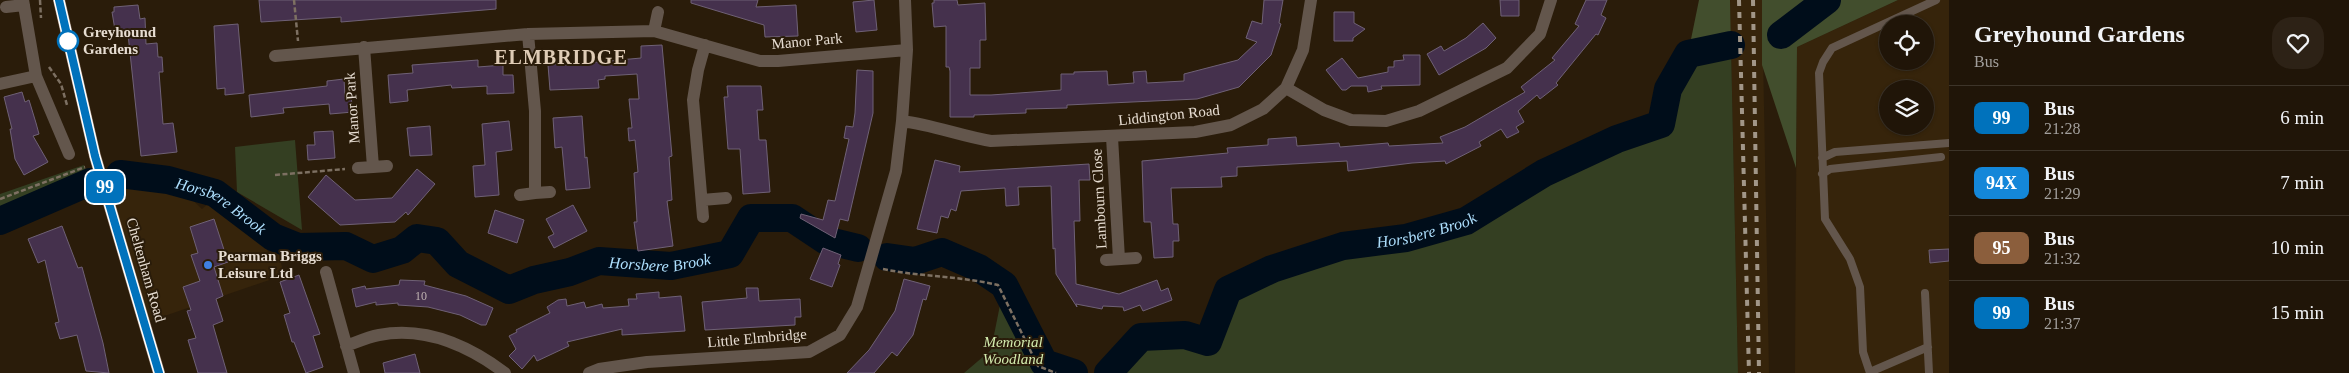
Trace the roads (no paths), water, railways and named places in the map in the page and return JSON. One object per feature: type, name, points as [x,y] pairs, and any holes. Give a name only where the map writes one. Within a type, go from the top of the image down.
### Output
[{"type":"main road","name":"Cheltenham Road","points":[[59,0],[98,163],[159,373]]},
{"type":"street","name":"Little Elmbridge","points":[[596,372],[647,362],[809,352],[840,335],[857,307],[896,171],[907,50],[905,0]]},
{"type":"street","points":[[1311,0],[1303,50],[1286,88],[1324,110],[1351,120],[1386,121],[1419,111],[1507,68],[1540,34],[1552,0]]},
{"type":"street","points":[[6,7],[24,2],[36,76],[69,154]]},
{"type":"street","points":[[654,31],[658,12]]},
{"type":"street","name":"Manor Park","points":[[275,56],[528,34],[654,31],[760,61],[907,50]]},
{"type":"street","points":[[528,34],[535,110],[535,193]]},
{"type":"street","points":[[703,217],[693,100],[698,70],[705,45]]},
{"type":"street","name":"Manor Park","points":[[364,47],[373,167]]},
{"type":"street","points":[[0,84],[36,76]]},
{"type":"street","name":"Liddington Road","points":[[902,121],[927,124],[962,137],[991,141],[1195,132],[1231,125],[1263,109],[1286,88]]},
{"type":"street","name":"Lambourn Close","points":[[1112,137],[1119,259]]},
{"type":"street","points":[[358,168],[387,166]]},
{"type":"street","points":[[520,195],[550,192]]},
{"type":"street","points":[[702,200],[726,198]]},
{"type":"street","name":"Lambourn Close","points":[[1106,260],[1136,258]]},
{"type":"street","points":[[326,272],[354,373]]},
{"type":"street","points":[[346,346],[378,335],[401,332],[428,336],[456,343],[481,356],[506,373]]},
{"type":"lane","points":[[1928,347],[1870,372],[1863,352],[1860,286],[1850,259],[1825,219],[1819,73],[1823,62],[1832,48],[1936,0]]},
{"type":"lane","points":[[1822,158],[1835,152],[1949,143]]},
{"type":"lane","points":[[1822,174],[1830,169],[1941,157]]},
{"type":"lane","points":[[1924,293],[1929,373]]},
{"type":"waterway","name":"Horsbere Brook","points":[[1781,35],[1827,0]]},
{"type":"waterway","name":"Horsbere Brook","points":[[1108,373],[1141,337],[1185,335],[1208,342],[1228,290],[1272,269],[1343,246],[1406,238],[1466,221],[1544,173],[1617,139],[1661,124],[1668,89],[1688,54],[1731,45]]},
{"type":"waterway","name":"Horsbere Brook","points":[[120,174],[168,180],[215,193],[273,237],[298,247],[346,246],[373,259],[402,250],[417,238],[437,241],[458,264],[509,290],[534,280],[570,272],[599,261],[671,266],[730,254],[751,218],[792,218],[825,240],[858,248]]},
{"type":"waterway","name":"Horsbere Brook","points":[[0,221],[90,182]]},
{"type":"waterway","name":"Horsbere Brook","points":[[887,257],[915,261],[942,252],[979,268],[1004,285],[1044,363],[1074,373]]},
{"type":"railway","points":[[1739,0],[1749,373]]},
{"type":"railway","points":[[1753,0],[1759,373]]},
{"type":"place","name":"Greyhound Gardens","points":[[68,41]]},
{"type":"place","name":"Pearman Briggs Leisure Ltd","points":[[208,265]]},
{"type":"district","name":"ELMBRIDGE","points":[[561,57]]},
{"type":"park label","name":"Memorial Woodland","points":[[1013,350]]}]
